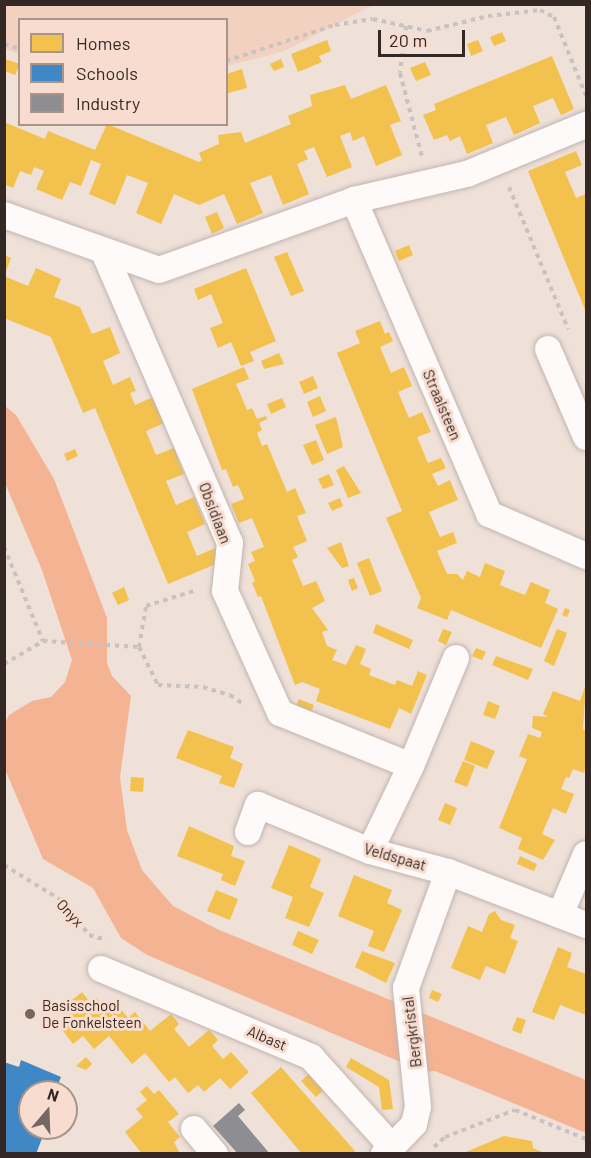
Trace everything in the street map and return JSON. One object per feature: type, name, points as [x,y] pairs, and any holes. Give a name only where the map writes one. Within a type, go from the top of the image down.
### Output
[{"type":"street","points":[[4,215],[159,270],[354,200],[467,174],[586,125]]},
{"type":"street","name":"Straalsteen","points":[[354,200],[489,514],[586,553]]},
{"type":"street","name":"Obsidiaan","points":[[104,252],[230,543],[225,591]]},
{"type":"street","points":[[548,349],[586,437]]},
{"type":"street","points":[[225,591],[280,713],[411,766]]},
{"type":"street","points":[[370,851],[411,766],[456,658]]},
{"type":"street","name":"Veldspaat","points":[[248,832],[258,805],[370,851],[448,872],[586,925]]},
{"type":"street","points":[[560,915],[586,854]]},
{"type":"street","name":"Bergkristal","points":[[389,1151],[414,1124],[418,1089],[406,988],[448,872]]},
{"type":"street","name":"Albast","points":[[101,969],[311,1057],[389,1151]]},
{"type":"street","points":[[194,1129],[214,1154]]},
{"type":"path","points":[[228,60],[335,25],[374,19],[427,31],[488,16],[540,10],[554,17],[586,96]]},
{"type":"path","points":[[406,26],[402,82],[429,183]]},
{"type":"path","points":[[499,161],[572,339],[548,349]]},
{"type":"path","points":[[4,547],[43,640]]},
{"type":"path","points":[[225,591],[207,587],[146,606],[139,647],[158,685],[203,687],[230,695],[267,720],[280,713]]},
{"type":"path","points":[[4,664],[43,640],[139,647]]},
{"type":"path","name":"Onyx","points":[[4,865],[61,900],[90,935],[112,942],[101,969]]},
{"type":"path","points":[[426,1154],[445,1137],[515,1110],[586,1139]]},
{"type":"shaded area","points":[[5,4],[373,5],[285,51],[228,66],[228,18],[18,18],[18,54],[5,49]]},
{"type":"shaded area","points":[[5,406],[16,415],[54,479],[107,618],[107,663],[112,676],[131,696],[120,777],[127,830],[142,870],[173,906],[217,929],[586,1080],[586,1133],[435,1071],[424,1072],[147,955],[121,938],[93,888],[43,859],[5,769],[5,723],[9,715],[32,701],[51,697],[65,682],[72,660],[42,570],[5,483]]},
{"type":"building: Homes","points":[[502,32],[506,41],[494,46],[490,37]]},
{"type":"building: Homes","points":[[327,40],[331,51],[319,56],[322,62],[298,72],[291,54]]},
{"type":"building: Homes","points":[[478,40],[483,51],[471,56],[467,44]]},
{"type":"building: Homes","points":[[552,56],[574,109],[561,115],[553,98],[533,106],[540,123],[514,135],[506,117],[486,125],[493,143],[467,154],[460,136],[450,141],[447,135],[434,140],[423,115],[436,110],[434,104]]},
{"type":"building: Homes","points":[[5,59],[18,63],[15,75],[5,71]]},
{"type":"building: Homes","points":[[281,59],[284,67],[274,71],[270,64]]},
{"type":"building: Homes","points":[[425,62],[431,75],[416,81],[410,68]]},
{"type":"building: Homes","points":[[242,69],[247,88],[228,93],[228,73]]},
{"type":"building: Homes","points":[[345,85],[351,99],[386,85],[401,121],[390,125],[402,155],[376,166],[364,136],[353,141],[350,132],[340,136],[352,167],[327,177],[314,147],[304,151],[308,159],[297,164],[309,194],[283,205],[271,175],[250,183],[263,213],[237,224],[224,194],[199,205],[174,194],[161,224],[136,213],[148,183],[127,175],[115,205],[89,194],[101,164],[91,160],[81,186],[70,182],[62,200],[36,189],[44,171],[34,167],[31,175],[20,171],[13,188],[4,184],[4,122],[45,139],[48,131],[95,150],[106,126],[112,126],[199,162],[202,160],[199,153],[219,144],[218,135],[241,132],[245,143],[291,124],[288,116],[312,106],[310,95]]},
{"type":"building: Homes","points":[[576,151],[582,165],[565,172],[576,198],[586,194],[586,312],[528,171]]},
{"type":"building: Homes","points":[[217,212],[224,228],[212,234],[205,217]]},
{"type":"building: Homes","points":[[409,245],[413,255],[399,261],[395,251]]},
{"type":"building: Homes","points":[[287,252],[304,291],[291,296],[274,257]]},
{"type":"building: Homes","points":[[4,255],[11,258],[5,274],[4,274]]},
{"type":"building: Homes","points":[[36,268],[61,279],[54,297],[80,307],[92,334],[110,327],[120,353],[103,361],[113,385],[130,377],[136,391],[130,393],[135,405],[153,397],[164,423],[146,431],[156,455],[174,448],[184,474],[166,481],[176,505],[194,497],[205,524],[187,532],[197,556],[215,548],[221,562],[168,584],[95,408],[83,413],[51,337],[4,318],[4,276],[28,286]]},
{"type":"building: Homes","points":[[246,268],[276,341],[250,352],[254,361],[241,366],[231,342],[218,348],[210,328],[223,323],[211,294],[198,300],[194,289]]},
{"type":"building: Homes","points":[[380,321],[385,334],[389,332],[393,341],[380,347],[391,373],[404,367],[412,386],[398,392],[409,418],[422,412],[431,432],[417,437],[428,463],[441,458],[446,468],[432,474],[438,486],[450,480],[458,500],[429,512],[440,537],[453,532],[457,543],[437,551],[447,574],[457,574],[463,580],[467,571],[480,577],[485,563],[505,571],[500,585],[512,590],[525,595],[531,582],[550,590],[545,603],[558,609],[541,648],[451,610],[447,620],[417,608],[421,598],[386,518],[402,511],[337,353],[360,343],[355,331]]},
{"type":"building: Homes","points":[[279,353],[284,364],[264,369],[261,361]]},
{"type":"building: Homes","points":[[244,367],[249,379],[236,384],[247,410],[252,408],[257,419],[266,416],[267,419],[259,423],[262,430],[257,433],[262,446],[267,444],[287,492],[295,488],[306,513],[297,516],[307,541],[293,547],[298,557],[292,560],[303,586],[316,581],[325,601],[312,608],[328,630],[322,632],[327,646],[337,650],[332,660],[346,665],[356,645],[366,649],[360,664],[371,669],[369,675],[395,685],[397,680],[412,686],[418,671],[427,675],[411,714],[399,708],[390,729],[316,701],[320,689],[302,682],[295,685],[261,596],[258,597],[252,583],[255,581],[248,564],[255,561],[251,552],[264,547],[252,518],[239,523],[231,504],[244,499],[238,485],[233,487],[226,469],[222,470],[192,389]]},
{"type":"building: Homes","points":[[313,376],[318,388],[304,394],[299,382]]},
{"type":"building: Homes","points":[[320,396],[326,411],[313,417],[307,402]]},
{"type":"building: Homes","points":[[282,398],[286,407],[271,414],[267,404]]},
{"type":"building: Homes","points":[[336,417],[343,447],[327,454],[315,425]]},
{"type":"building: Homes","points":[[316,440],[324,460],[312,465],[303,445]]},
{"type":"building: Homes","points":[[75,449],[78,456],[67,461],[64,454]]},
{"type":"building: Homes","points":[[344,466],[361,493],[348,498],[336,470]]},
{"type":"building: Homes","points":[[329,474],[334,485],[323,489],[318,479]]},
{"type":"building: Homes","points":[[340,498],[343,506],[332,511],[328,503]]},
{"type":"building: Homes","points":[[341,542],[349,566],[342,568],[327,548]]},
{"type":"building: Homes","points":[[369,558],[382,591],[370,596],[357,563]]},
{"type":"building: Homes","points":[[354,578],[358,588],[352,591],[348,580]]},
{"type":"building: Homes","points":[[124,587],[129,600],[118,605],[112,593]]},
{"type":"building: Homes","points":[[565,608],[570,610],[567,617],[562,615]]},
{"type":"building: Homes","points":[[376,624],[413,640],[409,649],[373,633]]},
{"type":"building: Homes","points":[[443,629],[452,632],[446,645],[438,641]]},
{"type":"building: Homes","points":[[557,629],[567,633],[554,666],[544,661]]},
{"type":"building: Homes","points":[[476,648],[486,652],[482,660],[472,656]]},
{"type":"building: Homes","points":[[496,656],[533,669],[528,680],[492,665]]},
{"type":"building: Homes","points":[[586,684],[583,729],[586,731],[586,766],[584,773],[573,769],[569,778],[566,777],[561,789],[574,794],[566,814],[553,808],[542,834],[555,840],[543,860],[518,849],[522,838],[499,828],[527,759],[519,756],[528,734],[540,738],[542,732],[532,728],[533,716],[548,717],[543,714],[553,691],[580,701]]},
{"type":"building: Homes","points":[[299,699],[314,705],[311,712],[296,706]]},
{"type":"building: Homes","points":[[488,701],[500,706],[495,719],[483,715]]},
{"type":"building: Homes","points":[[188,730],[234,747],[230,758],[243,764],[234,788],[219,783],[222,776],[176,758]]},
{"type":"building: Homes","points":[[471,741],[495,751],[487,769],[464,760]]},
{"type":"building: Homes","points":[[463,761],[475,766],[467,787],[454,782]]},
{"type":"building: Homes","points":[[131,777],[144,778],[143,792],[130,791]]},
{"type":"building: Homes","points":[[445,803],[457,808],[450,825],[438,820]]},
{"type":"building: Homes","points":[[189,826],[234,846],[231,856],[245,861],[235,886],[221,880],[223,874],[177,856]]},
{"type":"building: Homes","points":[[289,845],[321,859],[310,887],[324,893],[309,927],[285,918],[293,897],[271,888]]},
{"type":"building: Homes","points":[[520,856],[537,864],[534,871],[517,864]]},
{"type":"building: Homes","points":[[354,875],[392,890],[387,903],[402,910],[384,952],[368,946],[374,931],[338,916]]},
{"type":"building: Homes","points":[[216,890],[238,899],[230,920],[207,911]]},
{"type":"building: Homes","points":[[495,911],[501,920],[515,925],[510,938],[518,941],[505,974],[486,966],[480,980],[451,968],[468,926],[482,932],[489,914]]},
{"type":"building: Homes","points":[[298,931],[319,940],[312,954],[292,945]]},
{"type":"building: Homes","points":[[558,947],[572,953],[567,967],[586,974],[586,1015],[560,1005],[554,1020],[532,1012]]},
{"type":"building: Homes","points":[[362,951],[395,963],[386,983],[355,967]]},
{"type":"building: Homes","points":[[432,990],[442,994],[438,1002],[429,998]]},
{"type":"building: Homes","points":[[82,992],[90,1002],[96,997],[112,1015],[120,1008],[128,1018],[135,1012],[150,1031],[171,1014],[179,1024],[174,1029],[189,1047],[209,1030],[218,1040],[212,1046],[223,1059],[231,1052],[249,1072],[230,1089],[220,1078],[204,1092],[198,1085],[188,1093],[175,1077],[169,1082],[145,1053],[132,1064],[109,1036],[94,1049],[83,1036],[73,1044],[60,1027],[69,1019],[62,1008]]},
{"type":"building: Homes","points":[[517,1017],[526,1020],[521,1034],[512,1030]]},
{"type":"building: Homes","points":[[86,1057],[92,1064],[86,1070],[76,1066]]},
{"type":"building: Homes","points":[[351,1058],[389,1080],[393,1109],[382,1110],[379,1087],[346,1067]]},
{"type":"building: Homes","points":[[281,1067],[355,1151],[351,1154],[302,1154],[251,1093]]},
{"type":"building: Homes","points":[[312,1071],[326,1088],[316,1097],[301,1081]]},
{"type":"building: Homes","points":[[147,1086],[154,1094],[159,1090],[179,1114],[168,1122],[180,1137],[174,1142],[180,1154],[142,1154],[125,1132],[143,1117],[136,1109],[147,1100],[140,1092]]},
{"type":"building: Homes","points":[[504,1136],[532,1141],[533,1148],[547,1154],[461,1154]]},
{"type":"building: Schools","points":[[21,1060],[61,1077],[60,1080],[18,1080],[18,1140],[41,1140],[36,1154],[4,1154],[4,1062],[19,1067]]},
{"type":"building: Industry","points":[[239,1103],[245,1110],[238,1116],[270,1154],[238,1154],[213,1126]]},
{"type":"place","name":"Basisschool De Fonkelsteen","points":[[30,1014]]}]
